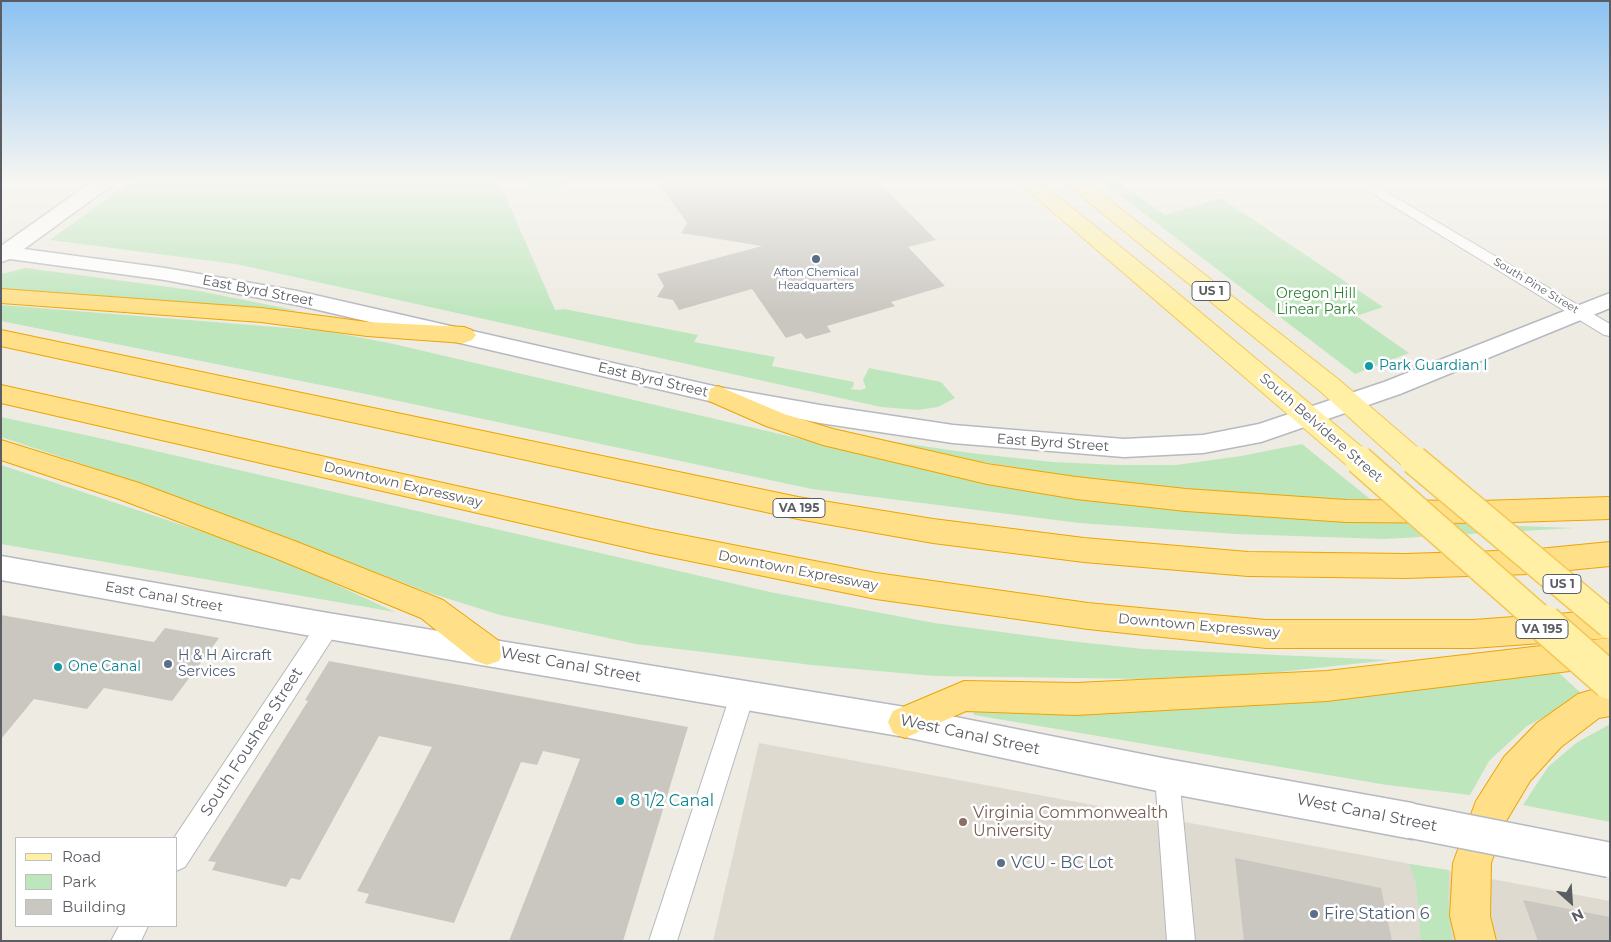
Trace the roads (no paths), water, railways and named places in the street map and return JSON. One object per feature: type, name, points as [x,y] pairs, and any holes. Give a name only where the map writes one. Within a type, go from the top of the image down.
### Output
[{"type":"highway","points":[[1,296],[269,316],[367,330],[464,335]]},
{"type":"highway","name":"VA 195","points":[[1,338],[788,506],[933,532],[1084,550],[1248,564],[1406,566],[1528,562],[1610,554]]},
{"type":"highway","name":"Downtown Expressway","points":[[1,394],[651,541],[876,586],[1088,616],[1266,634],[1474,634],[1610,624]]},
{"type":"highway","points":[[718,395],[775,420],[832,438],[987,474],[1076,488],[1186,500],[1346,511],[1479,512],[1610,508]]},
{"type":"highway","points":[[1,450],[138,495],[286,550],[432,609],[487,650]]},
{"type":"highway","points":[[905,722],[964,696],[1076,699],[1327,686],[1610,652]]},
{"type":"highway","points":[[1476,941],[1470,916],[1472,863],[1489,814],[1517,769],[1548,735],[1590,705],[1610,700]]},
{"type":"main road","points":[[3,254],[44,225]]},
{"type":"main road","name":"South Belvidere Street","points":[[1080,225],[1309,417],[1610,681]]},
{"type":"main road","name":"US 1","points":[[1128,225],[1329,385],[1414,460],[1610,624]]},
{"type":"main road","name":"East Byrd Street","points":[[3,254],[212,282],[464,335],[718,395],[820,414],[1013,441],[1124,448],[1173,447],[1261,434],[1401,384],[1610,300]]},
{"type":"main road","name":"East Canal Street","points":[[1,568],[328,626]]},
{"type":"main road","name":"West Canal Street","points":[[328,626],[487,650],[742,696],[905,722],[1168,776],[1610,860]]},
{"type":"street","name":"South Pine Street","points":[[1433,225],[1610,330]]},
{"type":"street","name":"South Foushee Street","points":[[178,855],[328,626]]},
{"type":"street","points":[[663,941],[742,696]]},
{"type":"street","points":[[1168,776],[1181,941]]},
{"type":"street","points":[[125,941],[133,927]]},
{"type":"place","name":"Afton Chemical Headquarters","points":[[816,259]]},
{"type":"place","name":"Park Guardian I","points":[[1369,366]]},
{"type":"place","name":"H & H Aircraft Services","points":[[168,664]]},
{"type":"place","name":"One Canal","points":[[58,667]]},
{"type":"place","name":"8 1/2 Canal","points":[[620,801]]},
{"type":"place","name":"Virginia Commonwealth University","points":[[963,822]]},
{"type":"place","name":"VCU - BC Lot","points":[[1001,863]]},
{"type":"place","name":"Fire Station 6","points":[[1314,914]]},
{"type":"park label","name":"Oregon Hill Linear Park","points":[[1316,302]]}]
